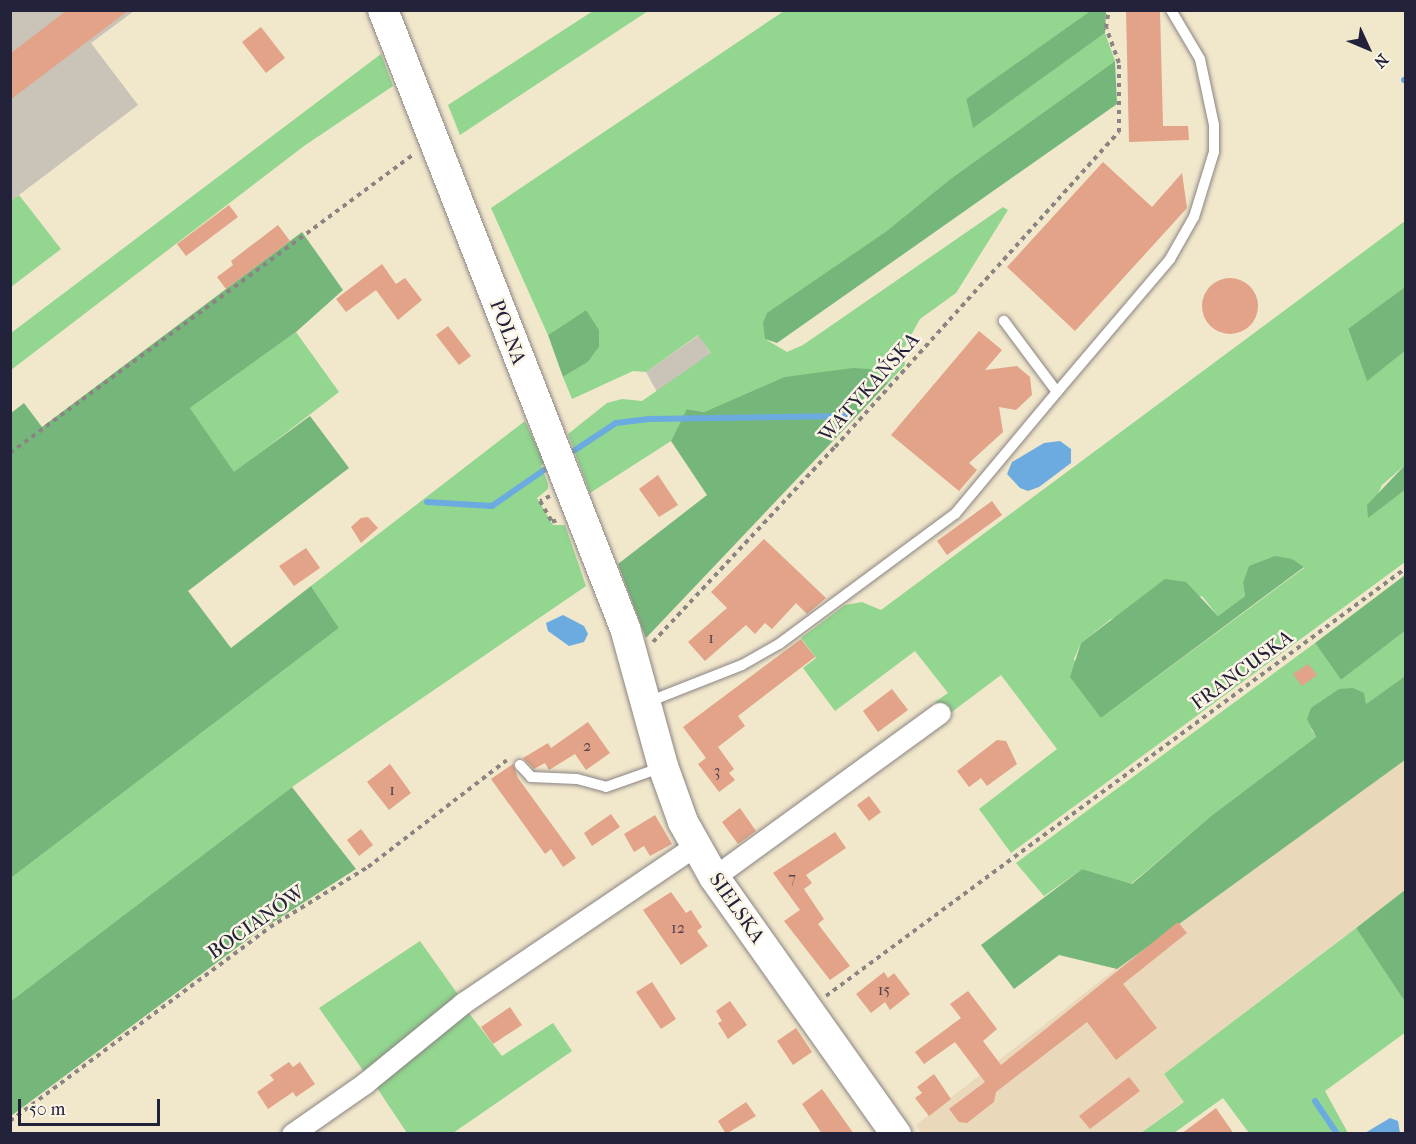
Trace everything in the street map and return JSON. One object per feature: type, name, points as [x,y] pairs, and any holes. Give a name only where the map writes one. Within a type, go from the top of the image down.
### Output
[{"type":"street","name":"POLNA","points":[[383,10],[634,654]]},
{"type":"street","name":"SIELSKA","points":[[634,654],[663,766],[694,846],[896,1134]]},
{"type":"street","points":[[714,877],[940,712]]},
{"type":"street","points":[[292,1134],[365,1083],[463,1003],[694,846]]},
{"type":"lane","points":[[648,702],[742,665],[780,644],[955,514],[1170,259],[1194,217],[1214,152],[1214,125],[1200,59],[1171,10]]},
{"type":"lane","points":[[1004,321],[1057,392]]},
{"type":"lane","points":[[520,765],[531,777],[577,779],[606,787],[663,766]]},
{"type":"path","name":"WATYKAŃSKA","points":[[634,654],[659,636],[835,447],[1119,132],[1119,63],[1106,28],[1109,10]]},
{"type":"path","points":[[10,453],[434,139]]},
{"type":"path","points":[[540,501],[552,522]]},
{"type":"path","name":"FRANCUSKA","points":[[809,1009],[1406,568]]},
{"type":"path","name":"BOCIANÓW","points":[[10,1120],[270,927],[368,867],[510,758],[520,765]]},
{"type":"shaded area","points":[[11,11],[134,11],[91,43],[138,105],[11,201]]},
{"type":"shaded area","points":[[699,335],[711,354],[657,392],[646,372]]},
{"type":"shaded area","points":[[1405,760],[1405,890],[1164,1074],[1184,1101],[1141,1133],[922,1134],[916,1125],[1117,968]]},
{"type":"green space","points":[[1092,10],[1106,11],[1105,33],[973,128],[966,99]]},
{"type":"green space","points":[[593,11],[648,11],[460,135],[448,105]]},
{"type":"green space","points":[[784,11],[1092,11],[966,99],[973,127],[1105,33],[1115,61],[953,177],[765,339],[787,352],[803,345],[1003,207],[1008,210],[956,293],[920,319],[903,350],[905,365],[888,383],[869,369],[784,377],[704,412],[688,409],[671,441],[590,493],[568,434],[607,403],[622,399],[642,401],[711,353],[698,335],[646,372],[633,371],[572,399],[563,377],[588,362],[599,347],[586,310],[548,335],[491,208]]},
{"type":"green space","points":[[381,54],[393,86],[304,146],[11,370],[11,333]]},
{"type":"green space","points":[[1115,61],[1117,104],[777,343],[765,339],[763,323],[767,313],[887,231],[953,177]]},
{"type":"green space","points":[[19,195],[61,249],[11,287],[11,201]]},
{"type":"green space","points":[[1405,221],[1405,287],[1348,330],[1367,380],[1405,351],[1405,465],[1382,485],[1368,517],[1405,490],[1405,562],[1011,853],[979,809],[1057,749],[1001,675],[945,717],[935,702],[948,693],[915,651],[835,711],[803,668],[816,658],[801,638],[845,605],[862,602],[881,610]],"holes":[[[1304,568],[1101,718],[1074,659],[1081,643],[1111,619],[1202,596],[1218,616],[1245,596],[1243,583]]]},
{"type":"green space","points":[[302,232],[343,290],[296,332],[190,408],[234,472],[310,416],[349,468],[188,591],[231,648],[311,586],[339,628],[11,878],[11,413],[24,403],[42,427]]},
{"type":"green space","points":[[1405,287],[1405,351],[1367,381],[1348,329]]},
{"type":"green space","points":[[586,310],[599,330],[599,347],[588,362],[563,377],[548,335]]},
{"type":"green space","points":[[296,332],[339,392],[234,473],[190,408]]},
{"type":"green space","points":[[853,368],[870,369],[888,383],[646,638],[618,564],[707,495],[671,441],[687,409],[704,412],[784,377]]},
{"type":"green space","points":[[525,421],[545,464],[541,465],[548,489],[537,498],[553,525],[565,525],[586,586],[292,787],[11,1001],[11,878],[339,628],[311,586]]},
{"type":"green space","points":[[1405,465],[1405,490],[1368,518],[1367,505]]},
{"type":"green space","points":[[1275,556],[1292,559],[1304,567],[1101,718],[1070,677],[1081,643],[1165,579],[1186,582],[1218,616],[1245,596],[1243,583],[1249,566]]},
{"type":"green space","points":[[1405,575],[1405,631],[1341,680],[1315,643]]},
{"type":"green space","points":[[1405,631],[1405,676],[1366,704],[1311,729],[1316,737],[1211,816],[1131,884],[1082,869],[1044,896],[1016,863],[1315,643],[1341,680]]},
{"type":"green space","points":[[1405,676],[1405,760],[1117,969],[1059,955],[1014,989],[981,945],[1082,869],[1132,884],[1211,816],[1316,737],[1307,719],[1311,708],[1339,689],[1353,688],[1364,693],[1366,704]]},
{"type":"green space","points":[[292,787],[356,869],[259,931],[11,1116],[11,1001]]},
{"type":"green space","points":[[1405,890],[1405,1002],[1356,928]]},
{"type":"green space","points":[[1356,928],[1405,1002],[1406,1032],[1325,1091],[1348,1133],[1249,1133],[1223,1098],[1174,1133],[1141,1133],[1184,1102],[1164,1074]]},
{"type":"green space","points":[[420,941],[459,996],[365,1073],[319,1008]]},
{"type":"green space","points":[[465,1008],[502,1056],[553,1023],[572,1051],[453,1133],[407,1133],[375,1085]]},
{"type":"water","points":[[1060,441],[1071,449],[1071,463],[1039,487],[1028,491],[1020,488],[1007,474],[1012,462],[1044,443]]},
{"type":"water","points":[[563,615],[584,626],[588,634],[584,642],[569,646],[548,631],[546,623]]},
{"type":"water","points":[[1390,1118],[1398,1121],[1400,1133],[1365,1133]]},
{"type":"building","points":[[67,10],[129,10],[10,100],[10,54]]},
{"type":"building","points":[[1126,10],[1160,10],[1163,126],[1188,126],[1189,140],[1129,142]]},
{"type":"building","points":[[261,27],[285,58],[266,73],[242,42]]},
{"type":"building","points":[[1103,162],[1152,207],[1182,173],[1187,208],[1075,331],[1007,267]]},
{"type":"building","points":[[229,205],[238,217],[186,256],[177,244]]},
{"type":"building","points":[[278,225],[290,241],[226,289],[217,277],[233,265],[231,261]]},
{"type":"building","points":[[382,264],[396,284],[405,278],[422,300],[398,320],[376,290],[346,312],[336,299]]},
{"type":"building","points":[[1224,278],[1236,278],[1246,282],[1254,290],[1258,306],[1254,322],[1246,330],[1236,334],[1224,334],[1214,330],[1206,322],[1202,312],[1202,300],[1206,290],[1214,282]]},
{"type":"building","points":[[448,326],[471,356],[459,365],[436,335]]},
{"type":"building","points":[[979,331],[1002,350],[985,370],[1017,366],[1030,377],[1032,395],[1016,410],[999,407],[1003,432],[969,463],[977,470],[959,491],[891,435]]},
{"type":"building","points":[[658,475],[678,505],[659,517],[639,489]]},
{"type":"building","points":[[992,501],[1002,515],[947,555],[937,541]]},
{"type":"building","points":[[368,517],[378,528],[361,543],[351,527],[361,518]]},
{"type":"building","points":[[764,539],[826,598],[807,614],[796,603],[772,629],[765,623],[755,634],[746,625],[705,661],[688,642],[727,608],[711,592]]},
{"type":"building","points":[[306,548],[320,568],[294,586],[279,566]]},
{"type":"building","points":[[801,639],[815,657],[738,716],[745,726],[718,747],[734,769],[729,773],[735,780],[719,792],[698,764],[706,758],[683,727]]},
{"type":"building","points":[[1308,664],[1317,675],[1302,686],[1293,674]]},
{"type":"building","points":[[892,689],[908,710],[878,732],[863,711]]},
{"type":"building","points":[[588,722],[610,753],[586,770],[575,754],[549,770],[545,763],[534,769],[523,758],[548,743],[551,748]]},
{"type":"building","points":[[997,740],[1006,741],[1017,764],[987,786],[981,778],[969,787],[957,771]]},
{"type":"building","points":[[390,764],[411,793],[389,810],[367,782]]},
{"type":"building","points":[[513,764],[518,778],[576,858],[563,867],[551,849],[545,854],[491,779]]},
{"type":"building","points":[[869,796],[881,812],[869,821],[857,805]]},
{"type":"building","points":[[740,808],[756,831],[738,844],[722,822]]},
{"type":"building","points":[[611,814],[620,827],[592,846],[584,833]]},
{"type":"building","points":[[655,815],[672,844],[650,856],[644,846],[634,852],[624,834]]},
{"type":"building","points":[[361,829],[373,845],[359,856],[347,840]]},
{"type":"building","points":[[835,832],[846,848],[806,875],[812,883],[804,889],[824,919],[818,924],[850,966],[830,980],[784,921],[800,910],[773,873]]},
{"type":"building","points":[[671,892],[686,913],[691,910],[702,927],[697,931],[708,946],[681,965],[643,910]]},
{"type":"building","points":[[1178,922],[1187,933],[1123,984],[1157,1028],[1116,1060],[1087,1022],[996,1092],[994,1102],[967,1123],[959,1122],[949,1109],[985,1082],[955,1042],[924,1064],[915,1052],[961,1018],[950,1004],[968,991],[997,1029],[983,1041],[1001,1065]]},
{"type":"building","points":[[884,972],[888,978],[894,973],[910,994],[890,1010],[885,1002],[871,1013],[856,994]]},
{"type":"building","points":[[652,982],[676,1019],[661,1029],[636,992]]},
{"type":"building","points":[[730,1001],[747,1025],[728,1039],[718,1023],[722,1021],[716,1011]]},
{"type":"building","points":[[510,1007],[522,1025],[493,1044],[481,1027]]},
{"type":"building","points":[[796,1028],[812,1052],[793,1065],[777,1041]]},
{"type":"building","points":[[289,1062],[293,1067],[300,1062],[315,1084],[296,1097],[293,1092],[268,1109],[257,1092],[274,1080],[270,1075]]},
{"type":"building","points":[[934,1074],[951,1099],[929,1116],[915,1098],[922,1093],[917,1087]]},
{"type":"building","points":[[1129,1077],[1140,1091],[1090,1129],[1079,1116]]},
{"type":"building","points":[[822,1089],[854,1134],[822,1134],[802,1104]]},
{"type":"building","points":[[746,1102],[756,1116],[726,1134],[718,1121]]},
{"type":"building","points":[[1216,1108],[1234,1134],[1181,1134]]},
{"type":"waterway","points":[[575,450],[616,423],[651,419],[847,416]]},
{"type":"waterway","points":[[427,502],[492,506],[544,470]]},
{"type":"waterway","points":[[1315,1101],[1337,1134]]}]
